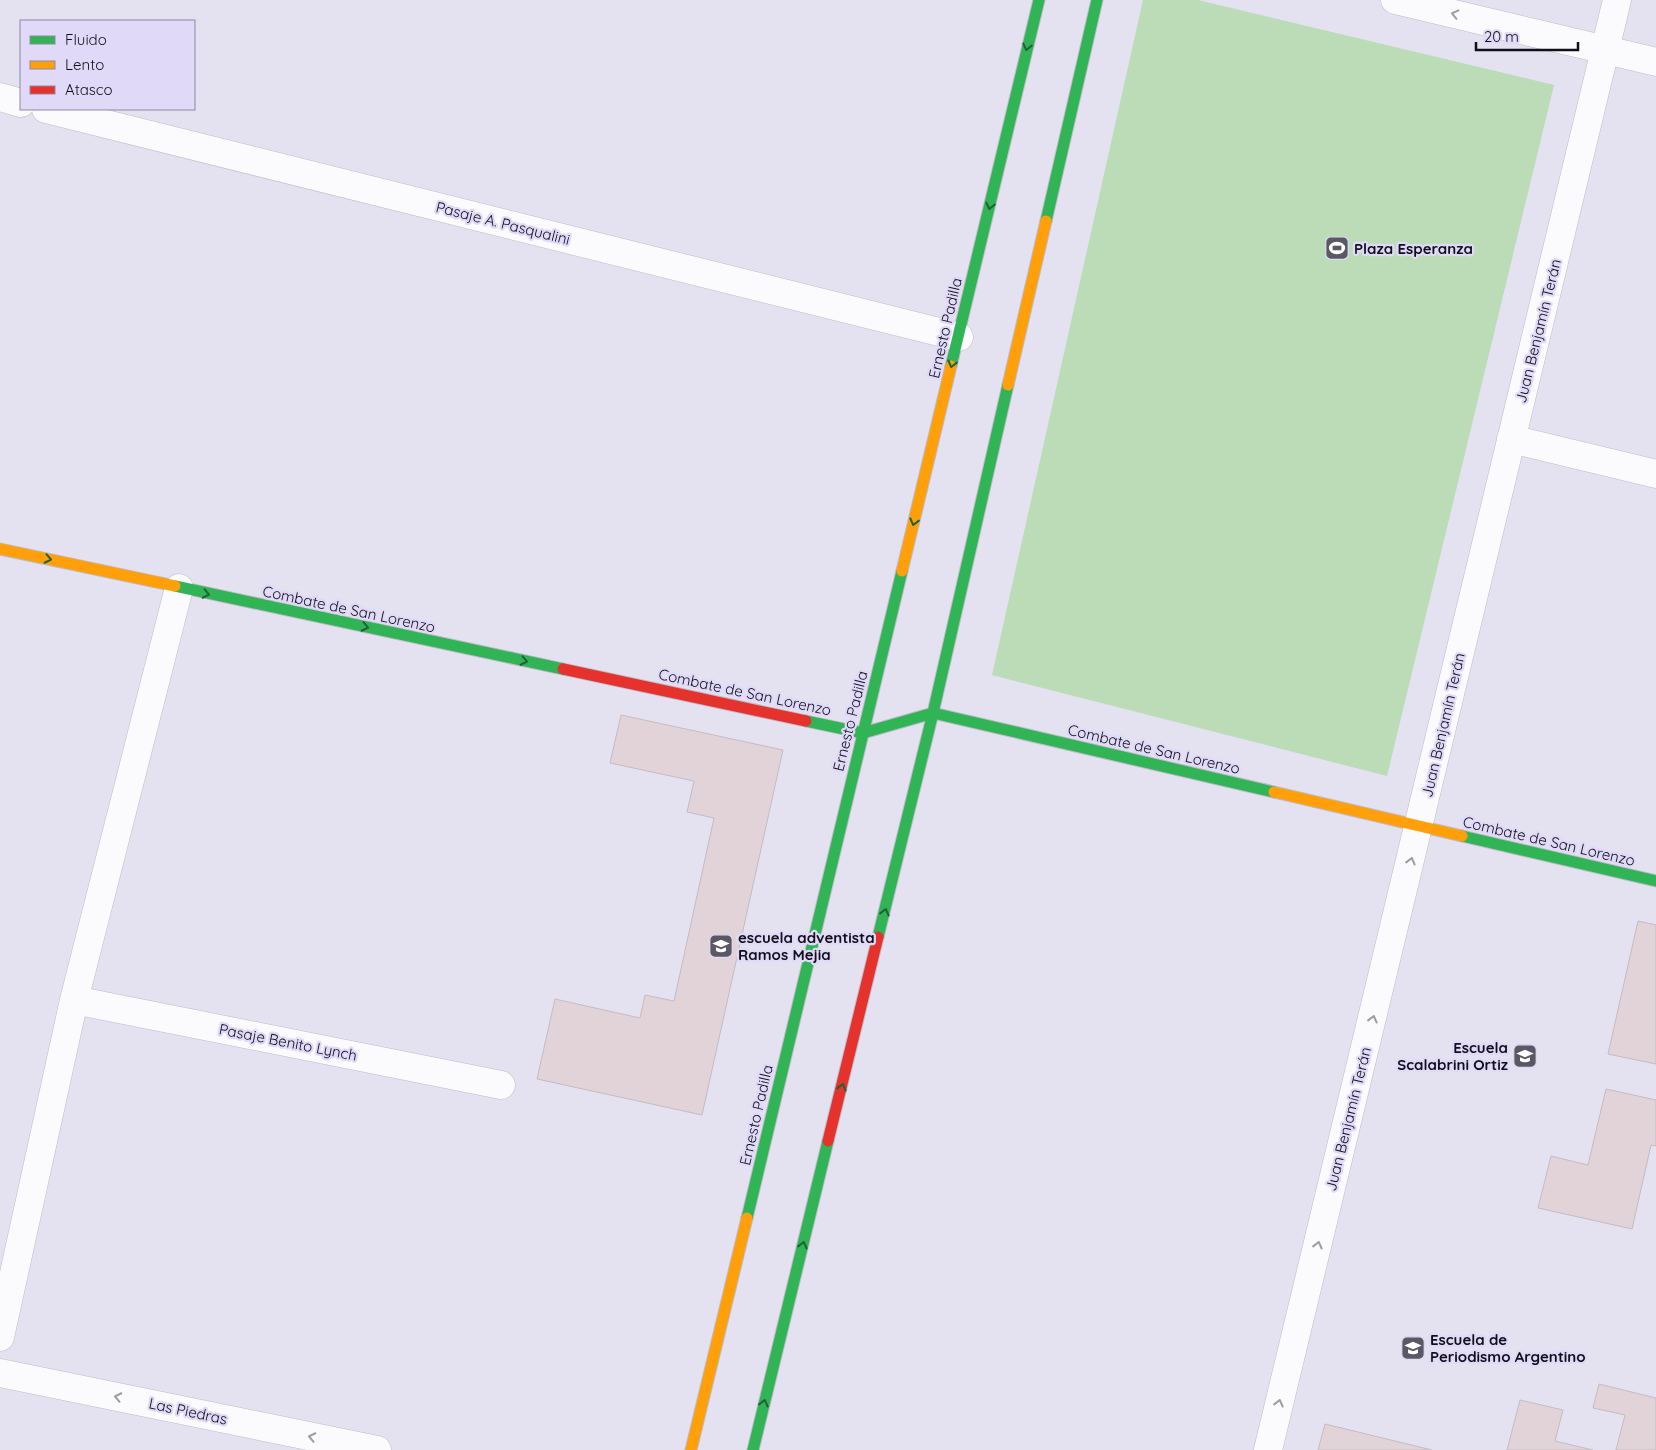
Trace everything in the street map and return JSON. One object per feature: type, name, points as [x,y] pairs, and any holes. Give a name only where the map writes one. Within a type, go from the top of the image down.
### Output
[{"type":"main road","name":"Ernesto Padilla","points":[[691,1450],[959,337],[1038,0]]},
{"type":"main road","points":[[753,1450],[933,713],[1096,0]]},
{"type":"main road","name":"Combate de San Lorenzo","points":[[0,549],[863,732],[933,713],[1656,881]]},
{"type":"street","points":[[1395,0],[1656,62]]},
{"type":"street","name":"Juan Benjamín Terán","points":[[1268,1450],[1420,826],[1617,0]]},
{"type":"street","points":[[0,97],[20,102]]},
{"type":"street","name":"Pasaje A. Pasqualini","points":[[50,110],[959,337]]},
{"type":"street","points":[[1511,439],[1656,474]]},
{"type":"street","points":[[0,1337],[74,1000],[179,588]]},
{"type":"street","name":"Pasaje Benito Lynch","points":[[74,1000],[501,1084]]},
{"type":"street","name":"Las Piedras","points":[[0,1373],[377,1450]]},
{"type":"green space","points":[[1143,0],[1198,0],[1554,85],[1387,776],[992,675]]},
{"type":"building","points":[[621,715],[783,750],[702,1115],[537,1079],[555,999],[640,1018],[645,995],[674,1001],[714,818],[687,812],[694,781],[610,763]]},
{"type":"building","points":[[1638,921],[1656,925],[1656,1064],[1608,1054]]},
{"type":"building","points":[[1606,1089],[1656,1100],[1656,1146],[1651,1145],[1632,1229],[1538,1208],[1551,1156],[1588,1165]]},
{"type":"building","points":[[1599,1384],[1656,1398],[1656,1450],[1616,1450],[1625,1415],[1593,1408]]},
{"type":"building","points":[[1520,1400],[1563,1410],[1555,1441],[1593,1450],[1507,1450]]},
{"type":"building","points":[[1325,1424],[1432,1450],[1318,1450]]},
{"type":"traffic: fast","points":[[951,366],[1039,0]]},
{"type":"traffic: fast","points":[[1046,221],[1097,0]]},
{"type":"traffic: fast","points":[[878,937],[933,713],[1008,385]]},
{"type":"traffic: fast","points":[[747,1218],[902,571]]},
{"type":"traffic: fast","points":[[175,586],[563,669]]},
{"type":"traffic: fast","points":[[806,721],[863,733],[933,713],[1274,792]]},
{"type":"traffic: fast","points":[[1462,836],[1656,881]]},
{"type":"traffic: fast","points":[[753,1450],[828,1141]]},
{"type":"traffic: slow","points":[[1008,385],[1046,221]]},
{"type":"traffic: slow","points":[[902,571],[951,366]]},
{"type":"traffic: slow","points":[[0,549],[175,586]]},
{"type":"traffic: slow","points":[[1274,792],[1462,836]]},
{"type":"traffic: slow","points":[[691,1450],[747,1218]]},
{"type":"traffic: jam","points":[[563,669],[806,721]]},
{"type":"traffic: jam","points":[[828,1141],[878,937]]},
{"type":"place","name":"Plaza Esperanza","points":[[1337,248]]},
{"type":"place","name":"escuela adventista Ramos Mejia","points":[[721,946]]},
{"type":"place","name":"Escuela Scalabrini Ortiz","points":[[1525,1056]]},
{"type":"place","name":"Escuela de Periodismo Argentino","points":[[1413,1348]]}]
